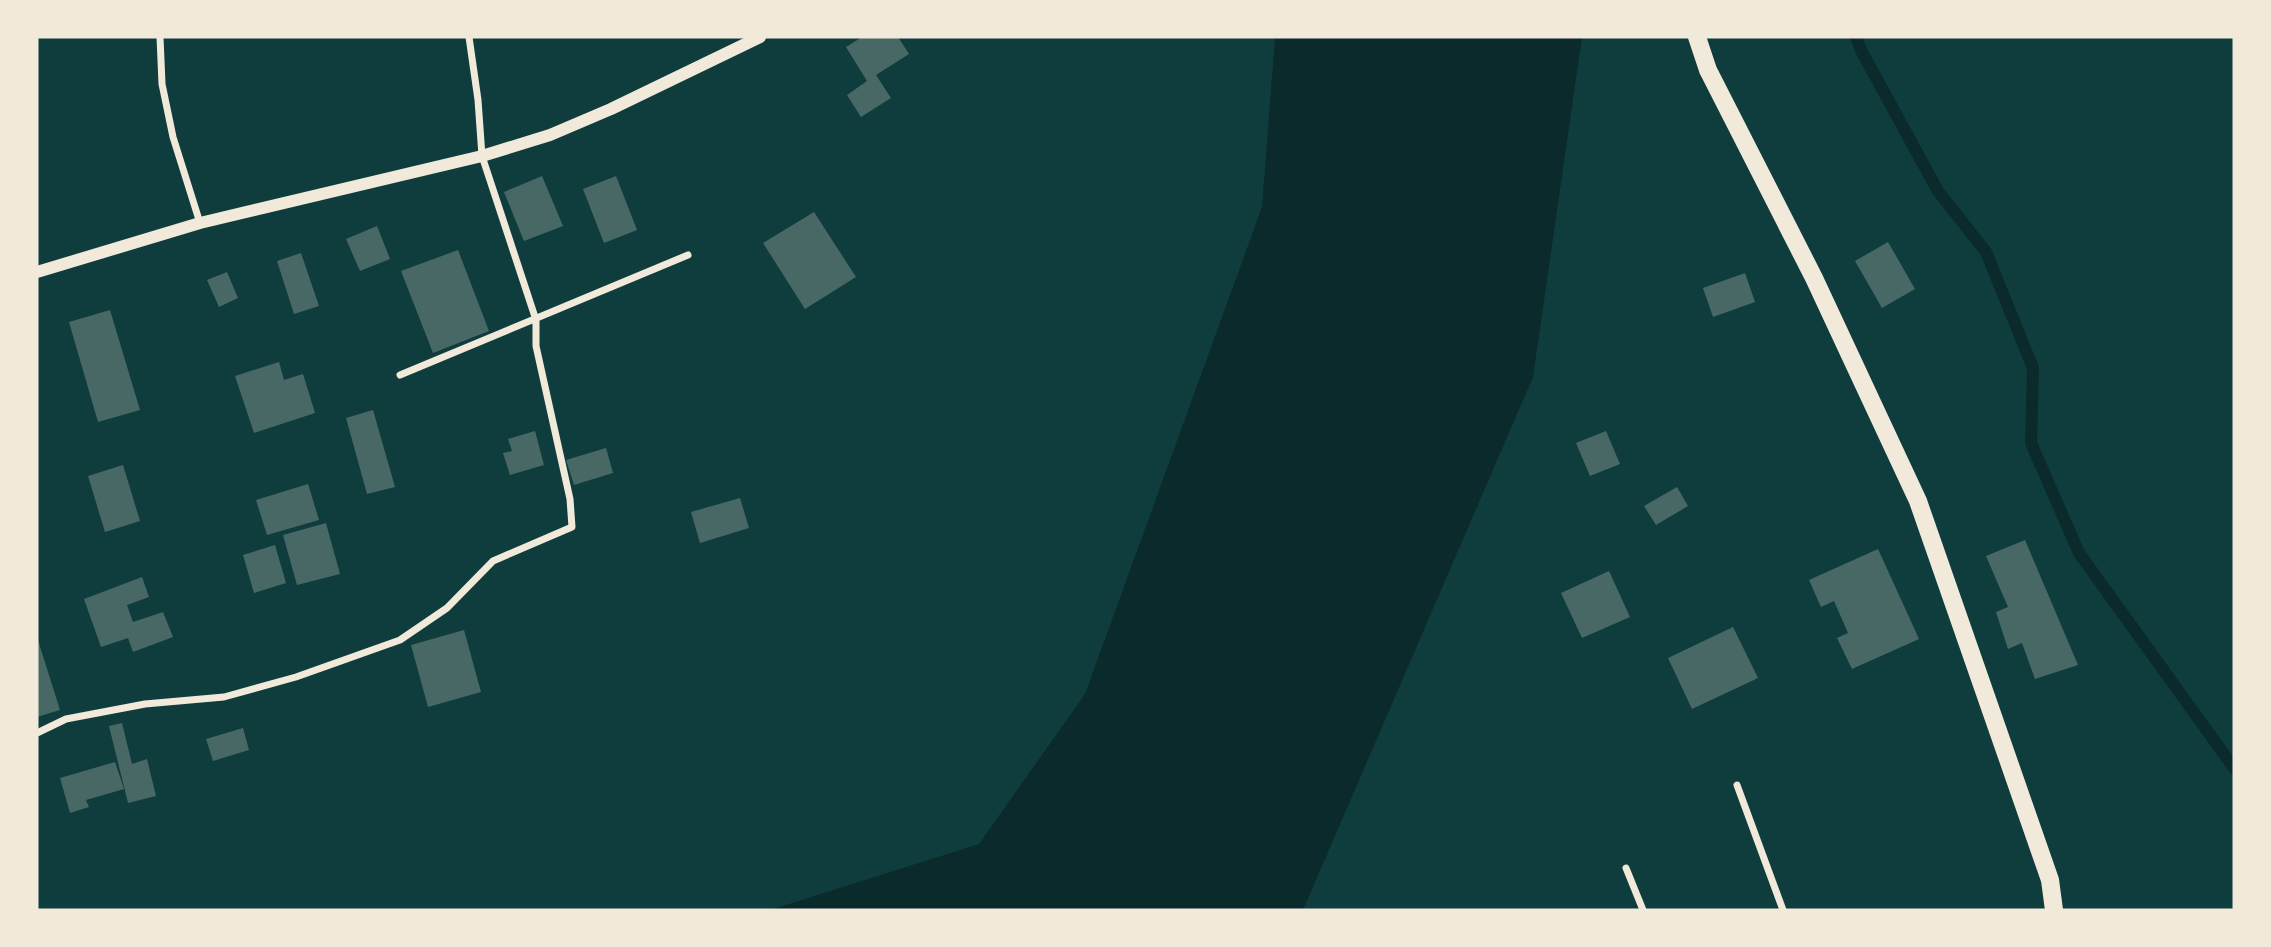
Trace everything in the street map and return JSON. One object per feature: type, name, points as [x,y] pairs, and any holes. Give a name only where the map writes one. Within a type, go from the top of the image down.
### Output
[{"type":"main road","points":[[1697,37],[1708,70],[1814,278],[1918,501],[2050,880],[2054,910]]},
{"type":"street","points":[[160,37],[162,84],[173,137],[200,223]]},
{"type":"street","points":[[37,733],[66,719],[131,706],[224,697],[296,677],[400,640],[447,608],[493,561],[572,527],[570,499],[536,346],[536,320],[482,156],[478,100],[469,37]]},
{"type":"street","points":[[37,272],[200,223],[482,156],[550,135],[611,109],[761,37]]},
{"type":"street","points":[[400,375],[688,255]]},
{"type":"street","points":[[1737,785],[1783,910]]},
{"type":"street","points":[[1626,868],[1643,910]]},
{"type":"water","points":[[1275,37],[1582,37],[1533,377],[1303,910],[770,910],[979,844],[1085,694],[1262,207]]},
{"type":"building","points":[[862,37],[898,37],[909,54],[876,75],[891,98],[861,117],[847,95],[867,81],[846,47]]},
{"type":"building","points":[[542,176],[563,226],[524,241],[504,192]]},
{"type":"building","points":[[616,176],[637,230],[604,243],[583,189]]},
{"type":"building","points":[[814,212],[856,277],[805,309],[763,243]]},
{"type":"building","points":[[377,226],[390,259],[360,271],[346,239]]},
{"type":"building","points":[[1888,242],[1915,289],[1882,308],[1855,261]]},
{"type":"building","points":[[458,250],[489,331],[433,353],[401,271]]},
{"type":"building","points":[[301,253],[319,306],[294,314],[277,261]]},
{"type":"building","points":[[227,272],[238,298],[219,307],[207,280]]},
{"type":"building","points":[[1745,273],[1755,302],[1713,317],[1703,288]]},
{"type":"building","points":[[110,310],[140,410],[98,422],[69,322]]},
{"type":"building","points":[[279,362],[284,380],[303,374],[315,413],[254,433],[235,376]]},
{"type":"building","points":[[373,410],[395,487],[367,494],[346,418]]},
{"type":"building","points":[[535,431],[544,465],[510,475],[503,453],[512,451],[508,439]]},
{"type":"building","points":[[1606,431],[1620,464],[1590,476],[1576,443]]},
{"type":"building","points":[[606,448],[613,473],[574,485],[566,460]]},
{"type":"building","points":[[123,465],[140,521],[105,532],[88,476]]},
{"type":"building","points":[[308,484],[319,520],[267,535],[256,500]]},
{"type":"building","points":[[1677,487],[1688,506],[1656,525],[1644,506]]},
{"type":"building","points":[[740,498],[749,528],[700,543],[691,512]]},
{"type":"building","points":[[326,523],[340,574],[297,585],[283,535]]},
{"type":"building","points":[[2025,540],[2078,665],[2035,679],[2022,643],[2008,649],[1996,612],[2008,607],[1986,556]]},
{"type":"building","points":[[275,545],[286,583],[254,593],[243,555]]},
{"type":"building","points":[[1878,549],[1919,639],[1852,669],[1837,638],[1848,633],[1834,601],[1821,607],[1809,580]]},
{"type":"building","points":[[1609,571],[1630,617],[1582,638],[1561,593]]},
{"type":"building","points":[[142,577],[149,597],[127,605],[133,622],[163,612],[173,637],[133,652],[128,638],[101,647],[84,599]]},
{"type":"building","points":[[1733,627],[1758,678],[1692,709],[1668,658]]},
{"type":"building","points":[[464,630],[481,692],[428,707],[411,645]]},
{"type":"building","points":[[37,637],[60,710],[37,717]]},
{"type":"building","points":[[122,723],[132,764],[147,759],[156,796],[128,803],[109,726]]},
{"type":"building","points":[[243,728],[249,750],[213,761],[206,739]]},
{"type":"building","points":[[115,762],[124,789],[86,800],[89,807],[70,813],[60,778]]},
{"type":"waterway","points":[[1856,37],[1938,191],[1986,252],[2033,368],[2031,443],[2079,553],[2234,768]]}]
